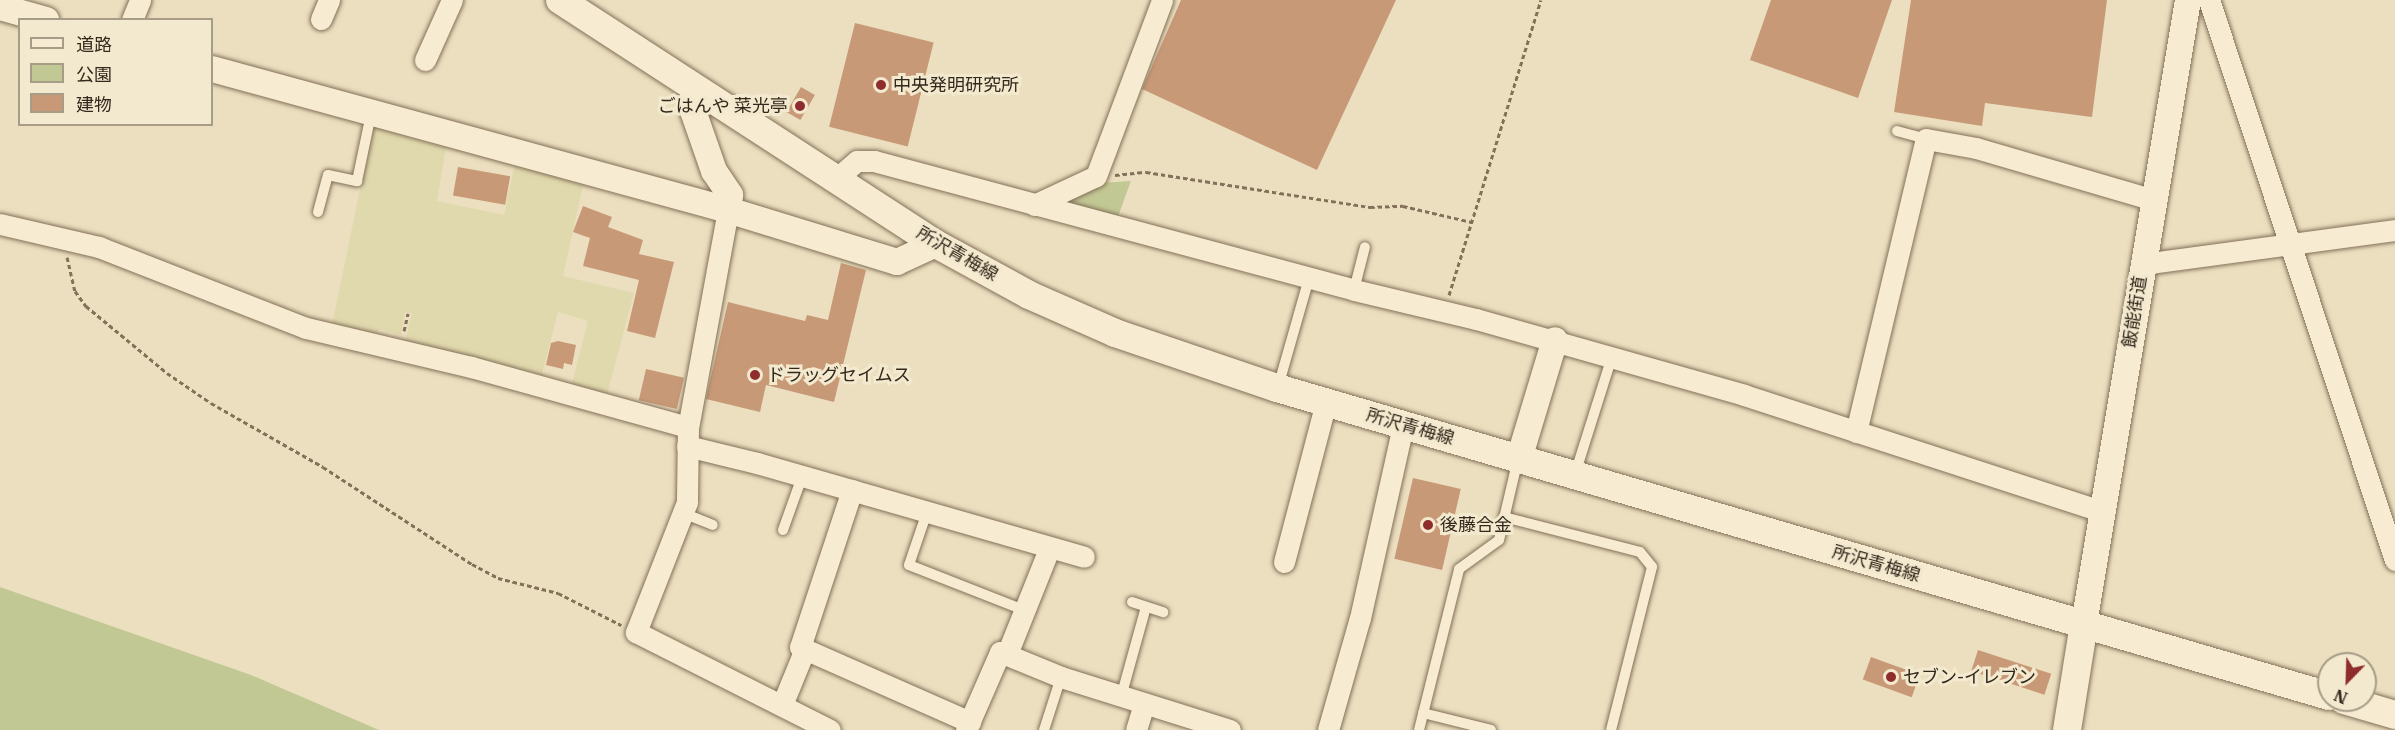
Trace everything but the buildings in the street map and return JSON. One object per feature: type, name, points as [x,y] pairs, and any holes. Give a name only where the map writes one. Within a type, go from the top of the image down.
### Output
[{"type":"main road","name":"所沢青梅線","points":[[560,0],[936,244],[1029,295],[1115,333],[1277,388],[1574,477],[2317,692]]},
{"type":"main road","points":[[2067,730],[2084,624]]},
{"type":"main road","points":[[2377,710],[2395,715]]},
{"type":"street","points":[[133,18],[140,0]]},
{"type":"street","points":[[425,60],[452,0]]},
{"type":"street","points":[[1034,205],[1096,176],[1162,0]]},
{"type":"street","name":"飯能街道","points":[[2084,624],[2188,0]]},
{"type":"street","points":[[2209,0],[2292,244],[2395,560]]},
{"type":"street","points":[[0,7],[39,18]]},
{"type":"street","points":[[213,69],[728,210],[897,262],[936,244]]},
{"type":"street","points":[[693,88],[693,111],[714,171],[730,195],[687,437],[683,513],[636,632],[830,730]]},
{"type":"street","points":[[1856,432],[1926,139],[1976,148],[2154,201]]},
{"type":"street","points":[[836,179],[857,161],[874,161],[1354,290],[1555,340],[1856,432],[2102,512]]},
{"type":"street","points":[[0,224],[99,247],[306,328],[471,366],[802,477],[1083,557]]},
{"type":"street","points":[[2143,264],[2395,230]]},
{"type":"street","points":[[1519,459],[1555,340]]},
{"type":"street","points":[[1284,562],[1326,402]]},
{"type":"street","points":[[1328,730],[1360,618],[1403,424]]},
{"type":"street","points":[[852,490],[800,647],[968,726],[1000,652],[1061,677],[1230,730]]},
{"type":"street","points":[[1007,654],[1049,549]]},
{"type":"street","points":[[782,705],[805,649]]},
{"type":"street","points":[[1136,730],[1144,704]]},
{"type":"lane","points":[[318,212],[328,175],[357,181],[370,114]]},
{"type":"lane","points":[[1897,131],[1926,139]]},
{"type":"lane","points":[[1354,290],[1365,247]]},
{"type":"lane","points":[[1277,388],[1309,278]]},
{"type":"lane","points":[[1574,477],[1612,357]]},
{"type":"lane","points":[[1419,730],[1460,569],[1499,540],[1519,459]]},
{"type":"lane","points":[[783,530],[802,477]]},
{"type":"lane","points":[[927,512],[909,565],[1024,610]]},
{"type":"lane","points":[[683,513],[713,525]]},
{"type":"lane","points":[[1504,517],[1641,552],[1652,567],[1611,730]]},
{"type":"lane","points":[[1132,602],[1163,612]]},
{"type":"lane","points":[[1121,697],[1146,606]]},
{"type":"lane","points":[[1044,730],[1061,677]]},
{"type":"lane","points":[[1423,713],[1491,730]]},
{"type":"path","points":[[1444,311],[1541,0]]},
{"type":"path","points":[[1096,176],[1146,172],[1370,207],[1403,206],[1472,222]]},
{"type":"path","points":[[64,240],[73,284],[86,306],[167,373],[211,403],[323,467],[472,564],[498,578],[558,593],[636,632]]},
{"type":"shaded area","points":[[373,126],[446,148],[437,201],[504,215],[515,164],[584,181],[563,276],[634,293],[605,402],[570,391],[588,321],[558,312],[540,382],[405,342],[412,313],[405,312],[401,335],[379,329],[376,342],[331,330]]},
{"type":"green space","points":[[1131,181],[1117,219],[1072,208],[1071,194],[1101,183]]},
{"type":"green space","points":[[0,587],[251,675],[379,730],[0,730]]},
{"type":"place","name":"中央発明研究所","points":[[881,85]]},
{"type":"place","name":"ごはんや 菜光亭","points":[[800,106]]},
{"type":"place","name":"ドラッグセイムス","points":[[755,375]]},
{"type":"place","name":"後藤合金","points":[[1428,525]]},
{"type":"place","name":"セブン-イレブン","points":[[1891,677]]}]
